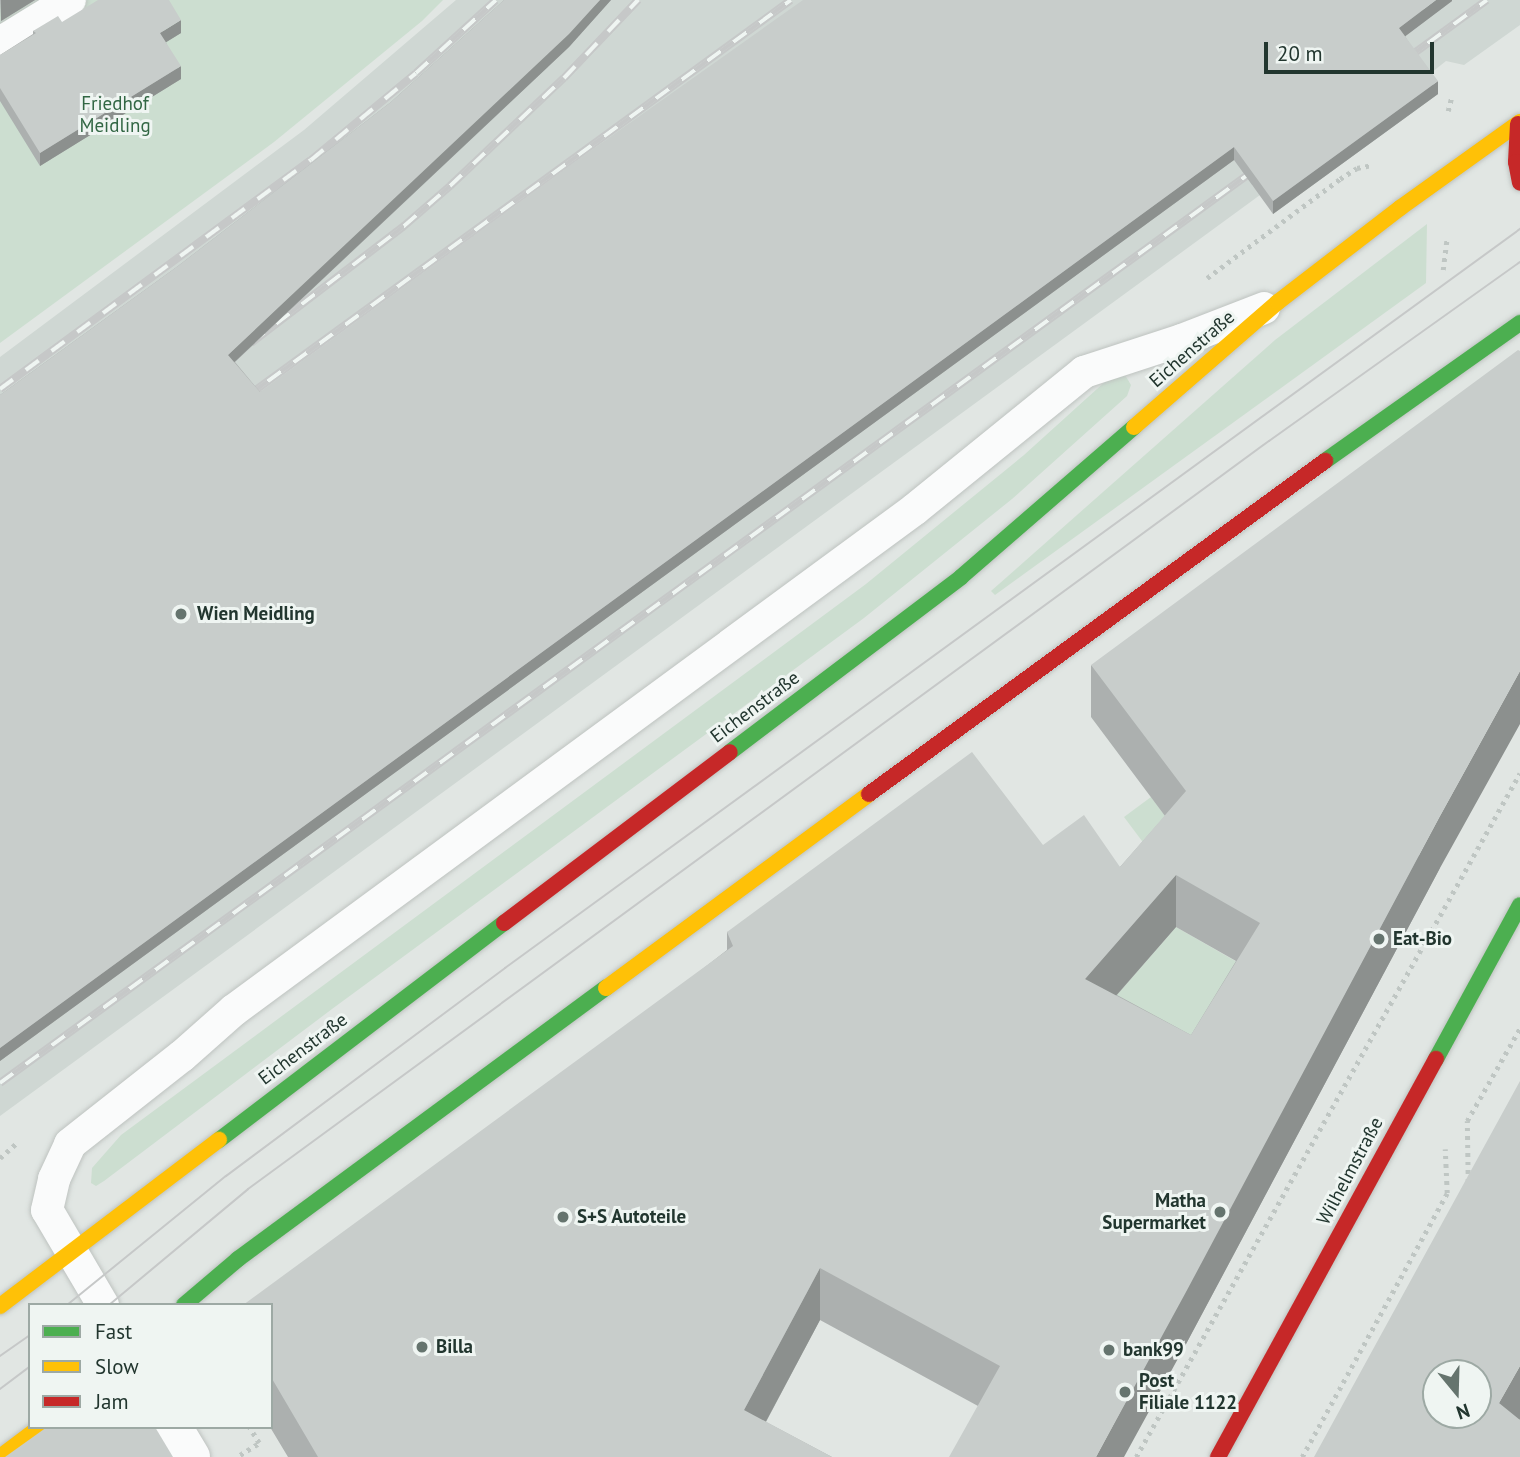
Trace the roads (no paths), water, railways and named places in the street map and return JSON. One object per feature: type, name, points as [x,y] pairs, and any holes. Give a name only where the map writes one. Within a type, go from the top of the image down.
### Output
[{"type":"main road","points":[[1519,123],[1516,162],[1520,183]]},
{"type":"main road","name":"Eichenstraße","points":[[0,1306],[961,577],[1278,302],[1519,123]]},
{"type":"main road","points":[[186,1303],[238,1259],[1191,556],[1520,323]]},
{"type":"main road","name":"Wilhelmstraße","points":[[1218,1457],[1520,905]]},
{"type":"main road","points":[[0,1457],[37,1429]]},
{"type":"street","points":[[174,1429],[191,1457]]},
{"type":"lane","points":[[0,43],[70,0]]},
{"type":"lane","points":[[102,1303],[47,1210],[54,1179],[70,1144],[182,1056],[234,1010],[915,509],[1084,372],[1109,361],[1182,340],[1278,302]]},
{"type":"tram line","points":[[69,1303],[226,1176],[505,968],[1520,229]]},
{"type":"tram line","points":[[111,1303],[248,1189],[1269,441],[1520,262]]},
{"type":"tram line","points":[[0,1356],[28,1336]]},
{"type":"tram line","points":[[0,1389],[28,1368]]},
{"type":"railway","points":[[0,389],[311,160],[416,73],[496,0]]},
{"type":"railway","points":[[251,343],[404,226],[450,186],[564,78],[638,0]]},
{"type":"railway","points":[[242,400],[791,0]]},
{"type":"railway","points":[[1402,62],[1487,0]]},
{"type":"railway","points":[[0,1083],[1261,165]]},
{"type":"place","name":"Wien Meidling","points":[[181,614]]},
{"type":"place","name":"Eat-Bio","points":[[1379,939]]},
{"type":"place","name":"Matha Supermarket","points":[[1220,1212]]},
{"type":"place","name":"S+S Autoteile","points":[[563,1217]]},
{"type":"place","name":"Billa","points":[[422,1347]]},
{"type":"place","name":"bank99","points":[[1109,1350]]},
{"type":"place","name":"Post Filiale 1122","points":[[1125,1392]]},
{"type":"park label","name":"Friedhof Meidling","points":[[115,115]]}]
